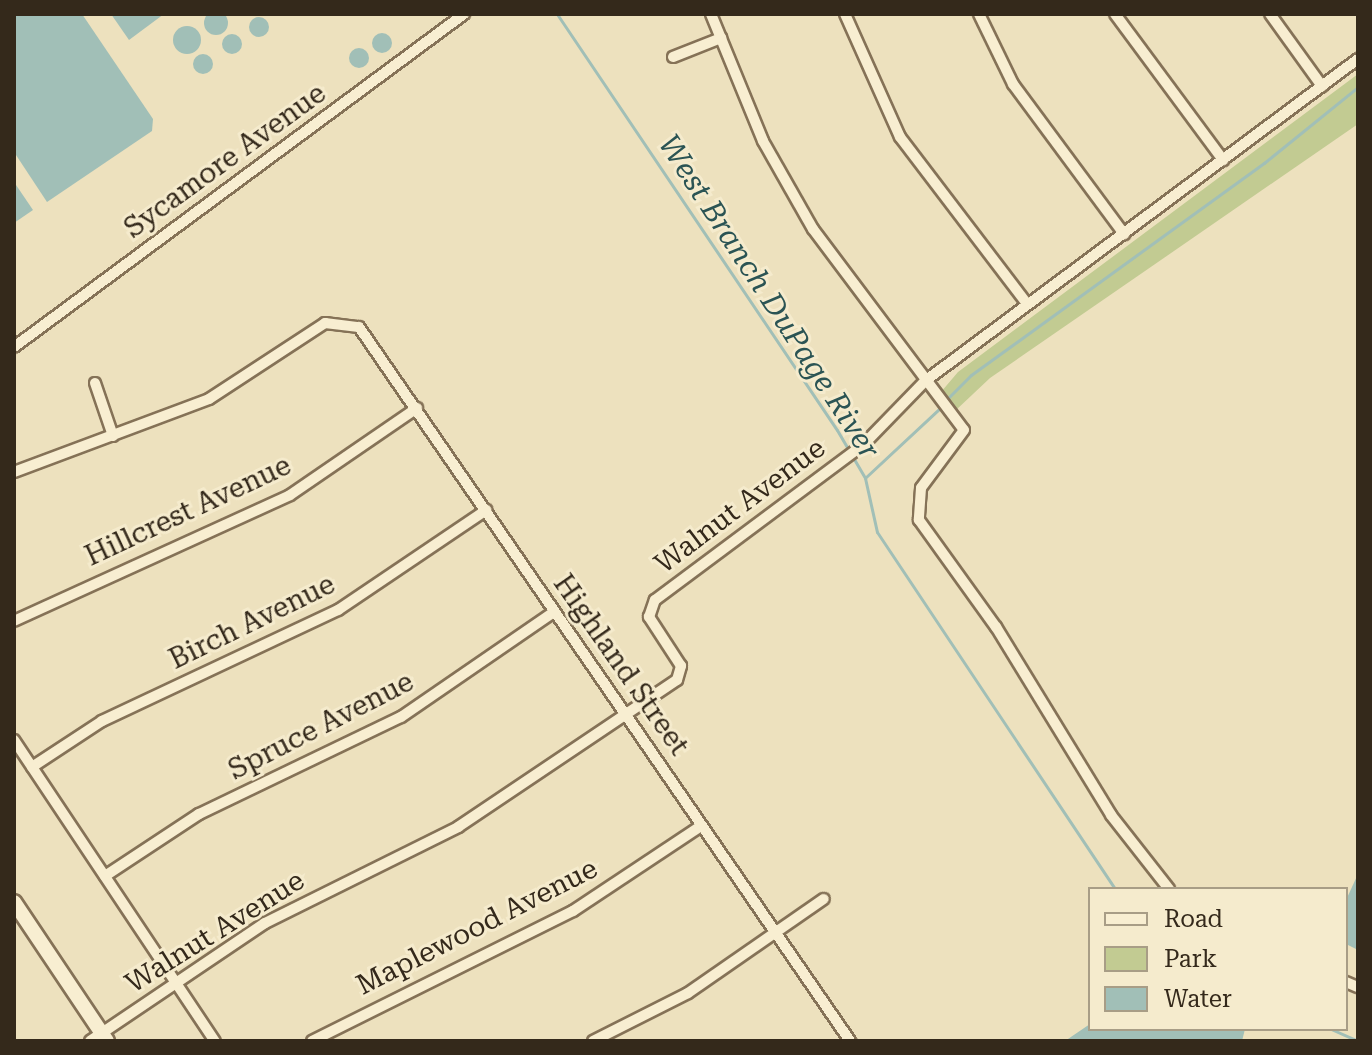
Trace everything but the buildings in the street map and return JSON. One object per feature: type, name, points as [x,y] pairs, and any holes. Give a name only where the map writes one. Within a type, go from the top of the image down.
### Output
[{"type":"main road","points":[[14,902],[100,1038]]},
{"type":"street","name":"Sycamore Avenue","points":[[14,347],[464,14]]},
{"type":"street","points":[[711,14],[763,141],[806,218],[964,430],[921,488],[919,520],[1003,639],[1020,674],[1111,815],[1167,887]]},
{"type":"street","points":[[845,14],[900,137],[1027,304]]},
{"type":"street","points":[[979,14],[1013,84],[1124,234]]},
{"type":"street","points":[[1115,14],[1223,160]]},
{"type":"street","points":[[1270,14],[1322,86]]},
{"type":"street","points":[[673,57],[721,38]]},
{"type":"street","name":"Walnut Avenue","points":[[100,1038],[176,982],[265,923],[458,827],[681,676],[681,666],[650,621],[652,604],[864,444],[925,381],[1358,59]]},
{"type":"street","name":"Highland Street","points":[[113,436],[209,399],[325,323],[348,322],[365,333],[775,932],[843,1039]]},
{"type":"street","points":[[14,472],[113,436],[95,383]]},
{"type":"street","name":"Hillcrest Avenue","points":[[14,621],[290,495],[417,408]]},
{"type":"street","name":"Birch Avenue","points":[[32,767],[109,717],[338,610],[486,510]]},
{"type":"street","name":"Spruce Avenue","points":[[105,876],[199,814],[401,717],[554,612]]},
{"type":"street","points":[[14,740],[215,1041]]},
{"type":"street","name":"Maplewood Avenue","points":[[312,1041],[573,911],[701,826]]},
{"type":"street","points":[[593,1041],[688,993],[824,899]]},
{"type":"green space","points":[[1358,74],[1358,124],[990,378],[955,411],[941,392],[958,372]]},
{"type":"water","points":[[216,11],[225,14],[228,23],[225,32],[216,35],[207,32],[204,23],[207,14]]},
{"type":"water","points":[[14,14],[82,14],[153,119],[152,131],[47,202],[14,152]]},
{"type":"water","points":[[111,14],[164,14],[129,40]]},
{"type":"water","points":[[259,17],[266,20],[269,27],[266,34],[259,37],[252,34],[249,27],[252,20]]},
{"type":"water","points":[[187,26],[197,30],[201,40],[197,50],[187,54],[177,50],[173,40],[177,30]]},
{"type":"water","points":[[382,33],[389,36],[392,43],[389,50],[382,53],[375,50],[372,43],[375,36]]},
{"type":"water","points":[[232,34],[239,37],[242,44],[239,51],[232,54],[225,51],[222,44],[225,37]]},
{"type":"water","points":[[359,48],[366,51],[369,58],[366,65],[359,68],[352,65],[349,58],[352,51]]},
{"type":"water","points":[[203,54],[210,57],[213,64],[210,71],[203,74],[196,71],[193,64],[196,57]]},
{"type":"water","points":[[14,182],[33,210],[14,223]]},
{"type":"water","points":[[1358,874],[1358,950],[1348,945],[1348,896]]},
{"type":"water","points":[[1088,1025],[1088,1031],[1244,1031],[1242,1041],[1065,1041]]},
{"type":"waterway","name":"West Branch DuPage River","points":[[557,14],[837,430],[865,478],[877,532],[1114,887]]},
{"type":"waterway","points":[[946,400],[971,375],[1264,163],[1358,87]]},
{"type":"waterway","points":[[866,477],[939,409]]},
{"type":"waterway","name":"West Branch DuPage River","points":[[1336,1031],[1358,1041]]}]
